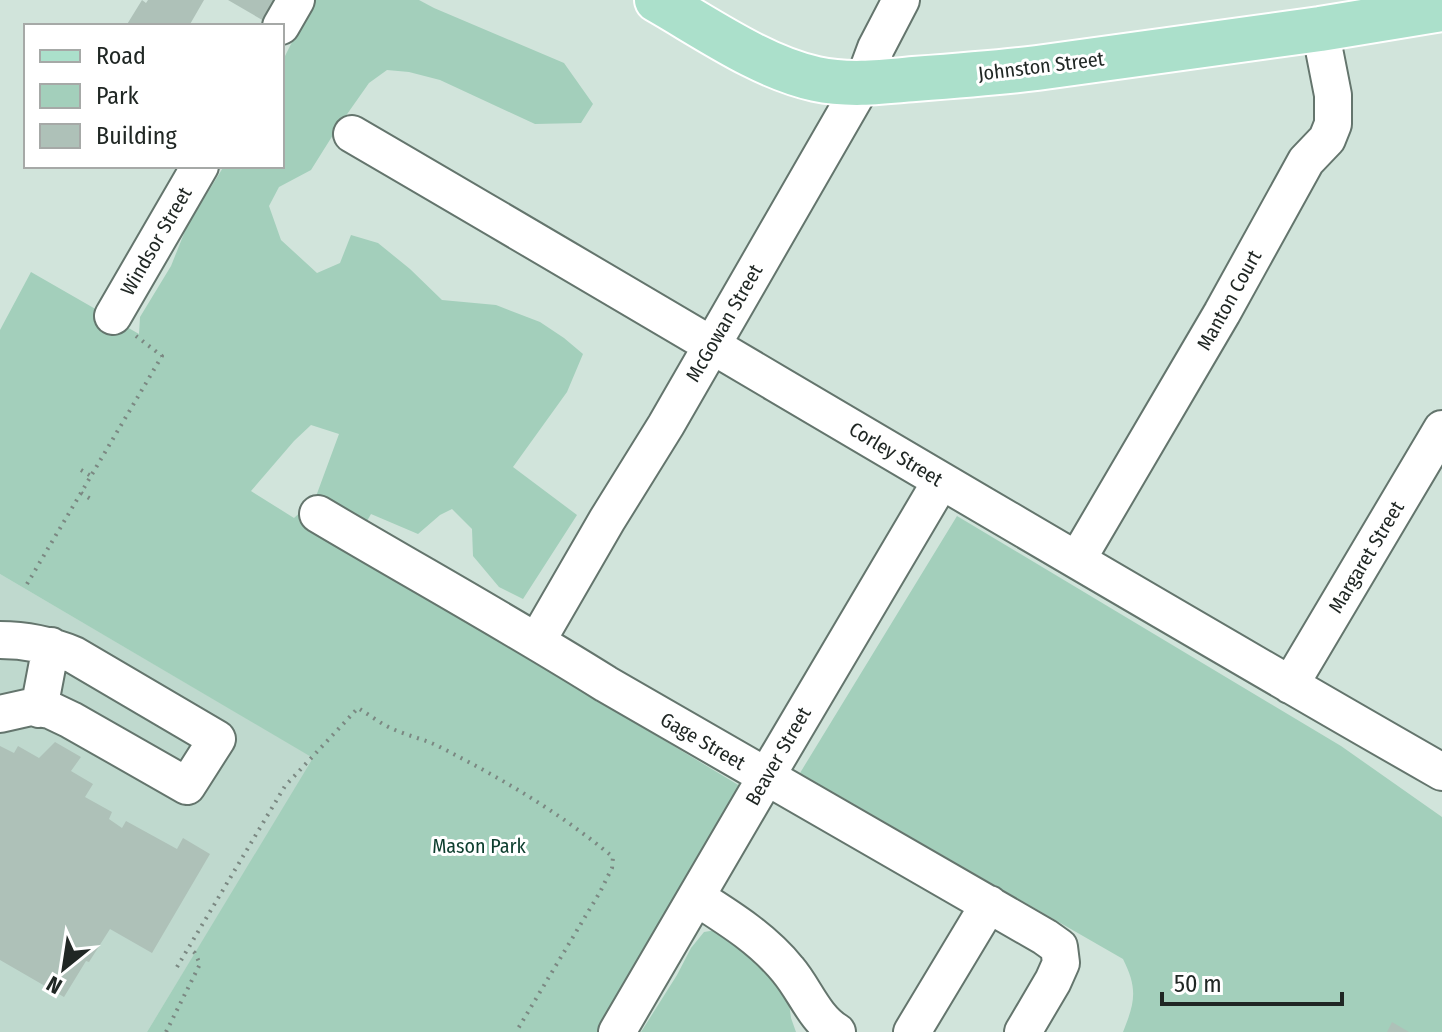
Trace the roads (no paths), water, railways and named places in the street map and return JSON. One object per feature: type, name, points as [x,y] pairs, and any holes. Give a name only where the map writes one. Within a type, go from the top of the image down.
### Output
[{"type":"main road","name":"Johnston Street","points":[[657,0],[778,66],[815,78],[863,83],[1037,68],[1442,9]]},
{"type":"street","points":[[282,24],[296,0]]},
{"type":"street","name":"McGowan Street","points":[[537,641],[666,425],[863,83],[880,39],[901,0]]},
{"type":"street","name":"Manton Court","points":[[1077,560],[1222,313],[1306,161],[1327,139],[1333,124],[1333,95],[1320,29]]},
{"type":"street","name":"Corley Street","points":[[352,134],[1442,772]]},
{"type":"street","name":"Windsor Street","points":[[113,316],[199,168]]},
{"type":"street","name":"Margaret Street","points":[[1290,685],[1442,429]]},
{"type":"street","name":"Beaver Street","points":[[617,1032],[941,481]]},
{"type":"street","name":"Gage Street","points":[[318,514],[1059,947],[1061,963],[1023,1032]]},
{"type":"street","points":[[0,640],[36,642],[74,655],[217,739],[187,786],[50,710],[31,707],[0,714]]},
{"type":"street","points":[[39,709],[51,646]]},
{"type":"street","points":[[696,897],[740,925],[768,949],[788,969],[824,1024],[837,1032]]},
{"type":"street","points":[[912,1032],[989,904]]},
{"type":"park label","name":"Mason Park","points":[[479,846]]}]
